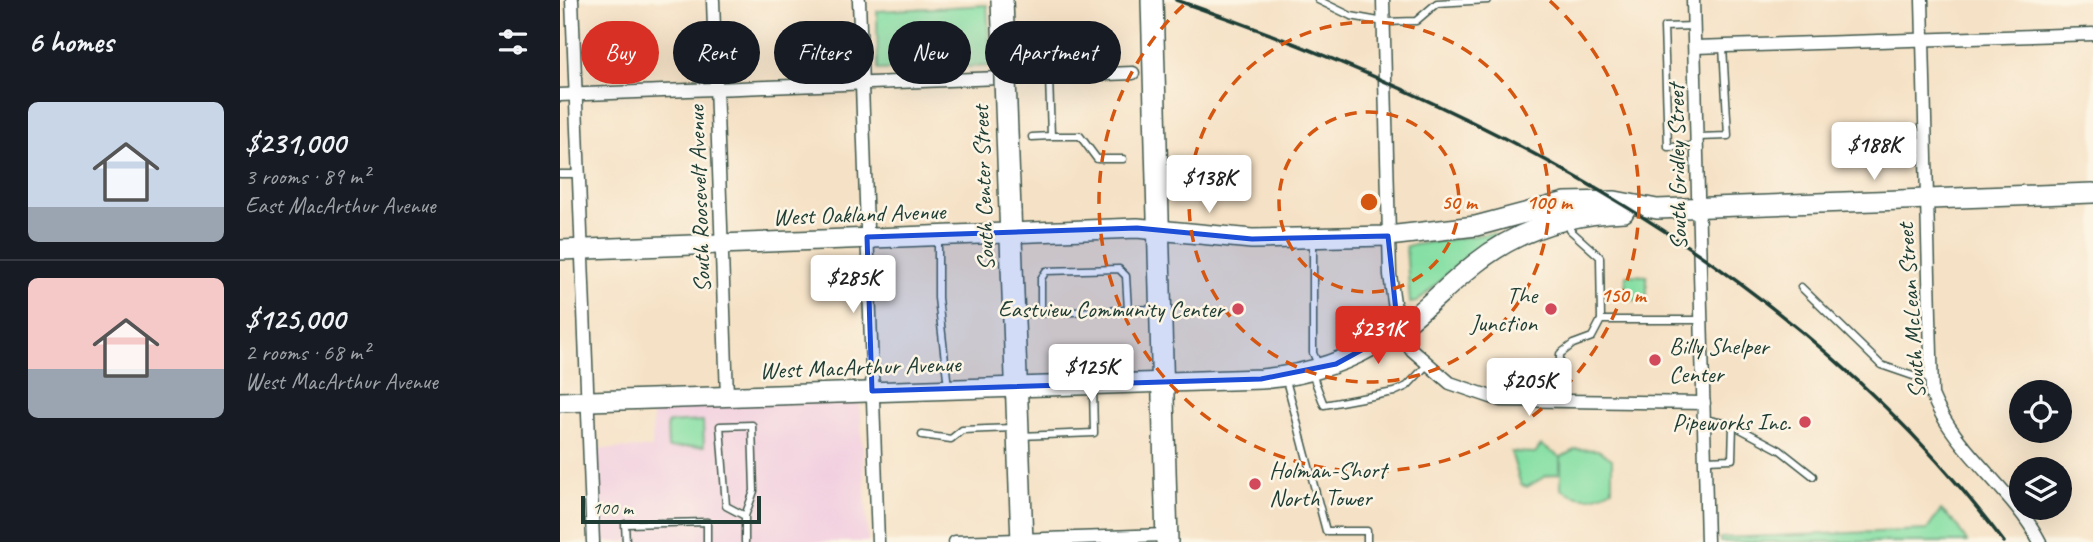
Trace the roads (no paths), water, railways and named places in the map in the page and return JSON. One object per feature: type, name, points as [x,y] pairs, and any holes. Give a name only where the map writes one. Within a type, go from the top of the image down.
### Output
[{"type":"main road","name":"South Center Street","points":[[1002,0],[1022,541]]},
{"type":"main road","points":[[1152,0],[1160,221],[1166,538]]},
{"type":"main road","points":[[1657,209],[2093,193]]},
{"type":"main road","name":"West Oakland Avenue","points":[[560,250],[938,235],[1010,222],[1160,221],[1252,239],[1388,236],[1476,226],[1566,202],[1615,201],[1657,209]]},
{"type":"main road","name":"West MacArthur Avenue","points":[[560,402],[1285,377],[1316,371],[1366,349],[1398,330],[1494,251],[1530,231],[1570,218],[1657,209]]},
{"type":"street","points":[[572,0],[593,542]]},
{"type":"street","name":"South Roosevelt Avenue","points":[[713,0],[727,396]]},
{"type":"street","points":[[859,0],[878,542]]},
{"type":"street","points":[[1383,0],[1388,236],[1390,275],[1398,330],[1427,366],[1450,383],[1487,398],[1559,402],[1703,403]]},
{"type":"street","name":"South Gridley Street","points":[[1693,0],[1707,542]]},
{"type":"street","name":"South McLean Street","points":[[1922,0],[1932,396],[1950,428],[2021,512],[2040,542]]},
{"type":"street","points":[[1695,47],[2093,34]]},
{"type":"street","points":[[1121,73],[1132,73]]},
{"type":"street","points":[[560,95],[985,79]]},
{"type":"street","points":[[955,542],[1166,538]]},
{"type":"lane","points":[[1318,0],[1351,16],[1384,22],[1416,20],[1437,2],[1488,0]]},
{"type":"lane","points":[[1694,26],[1664,27],[1668,147],[1728,136],[1723,46]]},
{"type":"lane","points":[[1049,84],[1051,136]]},
{"type":"lane","points":[[1032,136],[1080,136],[1097,159],[1123,159]]},
{"type":"lane","points":[[560,174],[578,174]]},
{"type":"lane","points":[[1559,402],[1560,355],[1573,344],[1592,337],[1601,320],[1600,257],[1570,230],[1570,218]]},
{"type":"lane","points":[[938,235],[938,298],[948,388]]},
{"type":"lane","points":[[1313,238],[1313,353],[1324,405],[1394,392],[1407,386],[1427,366]]},
{"type":"lane","points":[[1041,313],[1041,279],[1046,271],[1119,269],[1126,276],[1128,310]]},
{"type":"lane","points":[[1801,287],[1881,365],[1913,376],[1931,377]]},
{"type":"lane","points":[[1014,314],[1161,309]]},
{"type":"lane","points":[[1601,320],[1702,320]]},
{"type":"lane","points":[[1285,377],[1326,531],[1367,531],[1367,542]]},
{"type":"lane","points":[[922,435],[951,439],[962,430],[1094,433],[1092,384]]},
{"type":"lane","points":[[1704,419],[1733,425],[1780,450],[1813,476]]},
{"type":"lane","points":[[745,516],[726,506],[720,426],[752,425],[754,491],[745,516],[745,542]]},
{"type":"lane","points":[[1705,460],[1732,459],[1733,425]]},
{"type":"lane","points":[[626,542],[625,524],[707,522],[707,542]]},
{"type":"railway","points":[[1176,0],[1293,43],[1409,92],[1522,147],[1631,210],[1735,280],[1833,358],[1923,445],[2004,542]]},
{"type":"place","name":"Eastview Community Center","points":[[1238,309]]},
{"type":"place","name":"The Junction","points":[[1551,309]]},
{"type":"place","name":"Billy Shelper Center","points":[[1655,360]]},
{"type":"place","name":"Pipeworks Inc.","points":[[1805,422]]},
{"type":"place","name":"Holman-Short North Tower","points":[[1255,484]]}]
